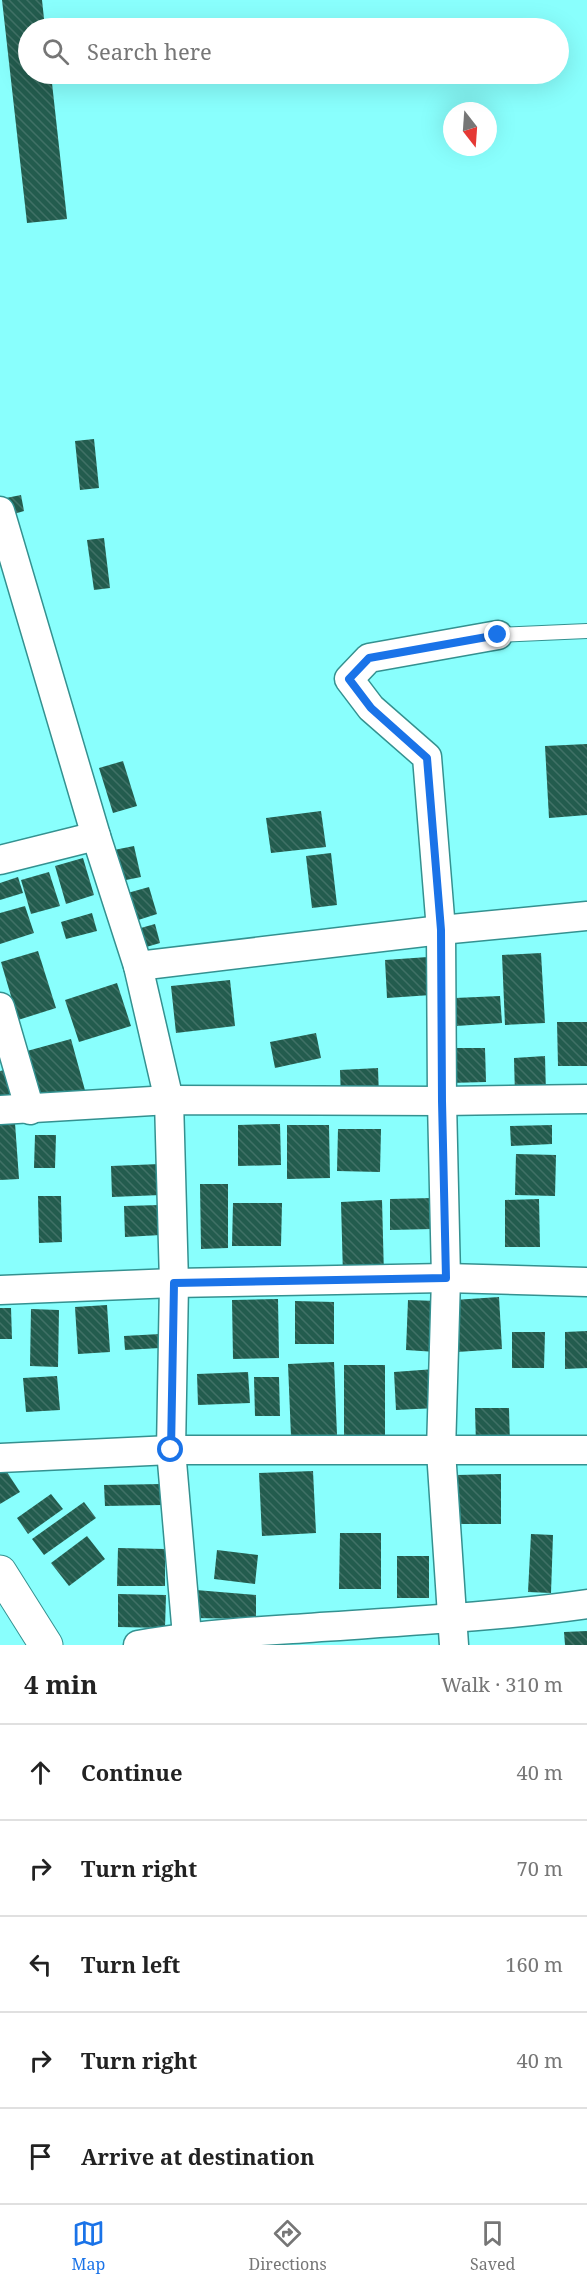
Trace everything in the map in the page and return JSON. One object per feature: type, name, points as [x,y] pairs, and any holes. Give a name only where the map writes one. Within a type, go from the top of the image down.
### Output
[{"type":"street","points":[[0,511],[4,541],[138,966],[170,1100],[174,1283],[171,1450],[187,1636]]},
{"type":"street","points":[[453,1631],[441,1451],[446,1278],[441,930],[427,758],[371,708],[349,679],[369,658],[498,635]]},
{"type":"street","points":[[0,861],[96,836]]},
{"type":"street","points":[[138,966],[441,930],[587,916]]},
{"type":"street","points":[[0,1006],[30,1110]]},
{"type":"street","points":[[0,1110],[170,1100],[587,1099]]},
{"type":"street","points":[[0,1290],[174,1283],[446,1278],[587,1282]]},
{"type":"street","points":[[0,1458],[171,1450],[587,1450]]},
{"type":"street","points":[[0,1572],[46,1645]]},
{"type":"street","points":[[138,1645],[187,1636],[453,1631],[587,1604]]},
{"type":"lane","points":[[498,635],[587,632]]},
{"type":"building","points":[[2,0],[42,0],[44,18],[18,18],[18,84],[52,84],[67,219],[27,223]]},
{"type":"building","points":[[94,439],[99,488],[80,490],[75,441]]},
{"type":"building","points":[[21,495],[24,511],[4,517],[1,499]]},
{"type":"building","points":[[104,538],[110,588],[94,590],[87,540]]},
{"type":"building","points":[[587,744],[587,815],[549,818],[545,746]]},
{"type":"building","points":[[123,761],[137,806],[113,813],[99,768]]},
{"type":"building","points":[[321,811],[326,847],[271,853],[266,818]]},
{"type":"building","points":[[134,846],[141,877],[121,881],[114,850]]},
{"type":"building","points":[[331,853],[337,905],[312,908],[306,856]]},
{"type":"building","points":[[83,858],[94,895],[66,904],[55,866]]},
{"type":"building","points":[[49,872],[60,906],[31,914],[21,880]]},
{"type":"building","points":[[18,877],[23,893],[0,900],[0,883]]},
{"type":"building","points":[[149,887],[157,914],[132,922],[124,894]]},
{"type":"building","points":[[25,906],[34,933],[0,944],[0,913]]},
{"type":"building","points":[[92,913],[97,931],[66,939],[61,922]]},
{"type":"building","points":[[155,924],[160,943],[136,950],[130,931]]},
{"type":"building","points":[[38,951],[56,1008],[18,1020],[1,962]]},
{"type":"building","points":[[541,953],[545,1023],[505,1025],[502,955]]},
{"type":"building","points":[[428,957],[431,995],[387,998],[385,960]]},
{"type":"building","points":[[230,980],[235,1026],[176,1033],[171,986]]},
{"type":"building","points":[[117,983],[131,1026],[79,1042],[65,1000]]},
{"type":"building","points":[[500,996],[502,1023],[456,1026],[455,998]]},
{"type":"building","points":[[557,1022],[587,1022],[587,1066],[558,1066]]},
{"type":"building","points":[[316,1033],[321,1058],[275,1068],[270,1042]]},
{"type":"building","points":[[71,1039],[86,1094],[43,1106],[27,1051]]},
{"type":"building","points":[[449,1048],[485,1048],[486,1082],[449,1083]]},
{"type":"building","points":[[545,1056],[546,1094],[515,1096],[514,1058]]},
{"type":"building","points":[[14,1068],[19,1099],[0,1102],[0,1071]]},
{"type":"building","points":[[378,1068],[379,1097],[341,1099],[340,1070]]},
{"type":"building","points":[[15,1123],[19,1179],[0,1180],[0,1124]]},
{"type":"building","points":[[280,1124],[281,1165],[238,1166],[238,1125]]},
{"type":"building","points":[[287,1125],[329,1125],[330,1178],[287,1179]]},
{"type":"building","points":[[552,1125],[552,1144],[511,1146],[510,1126]]},
{"type":"building","points":[[338,1129],[381,1129],[380,1172],[337,1171]]},
{"type":"building","points":[[35,1135],[56,1135],[55,1168],[34,1168]]},
{"type":"building","points":[[516,1154],[556,1155],[555,1196],[515,1195]]},
{"type":"building","points":[[160,1164],[161,1195],[112,1197],[111,1166]]},
{"type":"building","points":[[200,1184],[228,1184],[228,1248],[201,1249]]},
{"type":"building","points":[[38,1196],[61,1196],[62,1242],[39,1243]]},
{"type":"building","points":[[433,1198],[433,1229],[390,1230],[390,1199]]},
{"type":"building","points":[[539,1199],[540,1247],[505,1247],[505,1200]]},
{"type":"building","points":[[382,1200],[384,1275],[343,1276],[341,1202]]},
{"type":"building","points":[[233,1203],[282,1203],[281,1246],[232,1246]]},
{"type":"building","points":[[160,1205],[161,1235],[125,1237],[124,1206]]},
{"type":"building","points":[[499,1297],[502,1349],[457,1352],[454,1300]]},
{"type":"building","points":[[278,1299],[279,1358],[233,1359],[232,1300]]},
{"type":"building","points":[[408,1300],[437,1301],[436,1352],[406,1350]]},
{"type":"building","points":[[295,1301],[334,1302],[334,1344],[295,1344]]},
{"type":"building","points":[[107,1305],[110,1352],[78,1354],[75,1307]]},
{"type":"building","points":[[0,1308],[11,1308],[12,1339],[0,1339]]},
{"type":"building","points":[[31,1309],[59,1310],[58,1367],[30,1366]]},
{"type":"building","points":[[587,1331],[587,1368],[565,1369],[565,1332]]},
{"type":"building","points":[[512,1332],[545,1332],[544,1368],[512,1368]]},
{"type":"building","points":[[160,1334],[160,1348],[125,1350],[124,1336]]},
{"type":"building","points":[[334,1362],[337,1435],[291,1437],[288,1364]]},
{"type":"building","points":[[344,1365],[385,1365],[385,1435],[344,1435]]},
{"type":"building","points":[[435,1369],[437,1408],[396,1410],[394,1372]]},
{"type":"building","points":[[248,1372],[250,1403],[198,1405],[197,1374]]},
{"type":"building","points":[[57,1376],[60,1410],[26,1412],[23,1378]]},
{"type":"building","points":[[254,1377],[279,1377],[280,1416],[255,1416]]},
{"type":"building","points":[[475,1408],[509,1408],[510,1445],[476,1445]]},
{"type":"building","points":[[3,1466],[20,1492],[0,1504],[0,1468]]},
{"type":"building","points":[[313,1471],[316,1533],[262,1536],[259,1473]]},
{"type":"building","points":[[501,1474],[501,1524],[457,1524],[457,1475]]},
{"type":"building","points":[[162,1484],[162,1505],[105,1506],[104,1485]]},
{"type":"building","points":[[51,1494],[63,1509],[28,1534],[17,1518]]},
{"type":"building","points":[[84,1502],[96,1518],[44,1555],[32,1539]]},
{"type":"building","points":[[340,1533],[381,1533],[381,1589],[339,1589]]},
{"type":"building","points":[[531,1534],[553,1535],[551,1593],[528,1592]]},
{"type":"building","points":[[87,1536],[105,1559],[69,1586],[51,1563]]},
{"type":"building","points":[[118,1548],[165,1549],[165,1586],[117,1586]]},
{"type":"building","points":[[217,1550],[258,1555],[255,1584],[214,1579]]},
{"type":"building","points":[[397,1556],[429,1556],[429,1598],[397,1598]]},
{"type":"building","points":[[196,1590],[256,1595],[256,1619],[192,1618]]},
{"type":"building","points":[[118,1594],[166,1595],[165,1628],[118,1627]]},
{"type":"building","points":[[587,1631],[587,1645],[565,1645],[564,1632]]},
{"type":"route","points":[[171,1450],[174,1283],[446,1278],[441,930],[427,758],[371,708],[349,679],[369,658],[498,635]]}]
